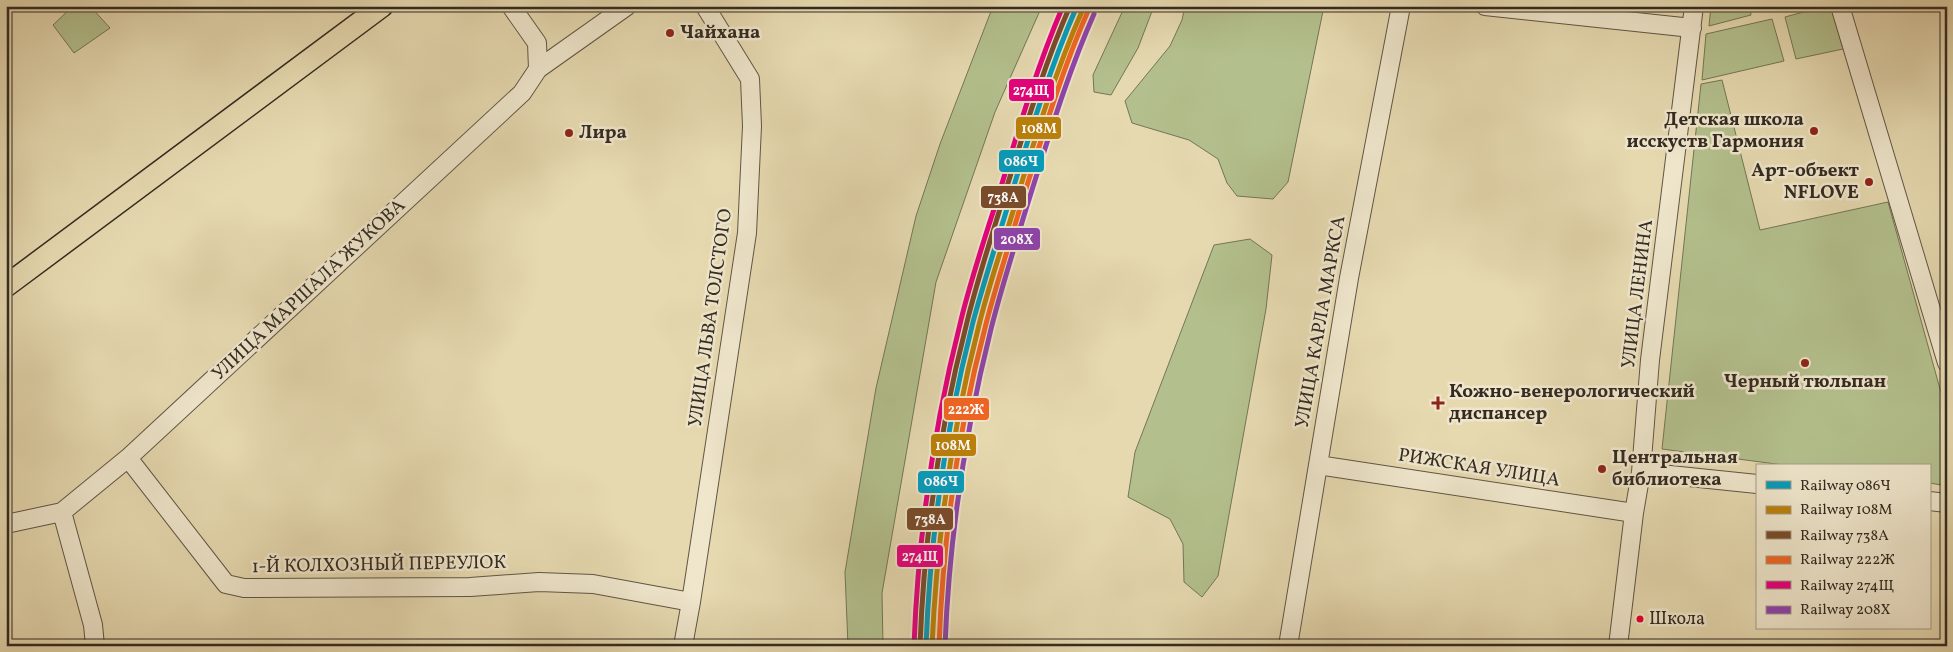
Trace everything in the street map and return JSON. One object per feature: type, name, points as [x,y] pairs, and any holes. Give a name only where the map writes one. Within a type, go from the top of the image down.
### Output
[{"type":"main road","points":[[6,286],[382,6]]},
{"type":"street","points":[[511,6],[537,42],[538,69]]},
{"type":"street","points":[[538,69],[627,6]]},
{"type":"street","name":"УЛИЦА ЛЬВА ТОЛСТОГО","points":[[683,646],[747,233],[752,126],[750,79],[705,6]]},
{"type":"street","name":"УЛИЦА КАРЛА МАРКСА","points":[[1288,646],[1350,278],[1401,6]]},
{"type":"street","points":[[1485,6],[1692,28]]},
{"type":"street","name":"УЛИЦА ЛЕНИНА","points":[[1618,646],[1640,472],[1650,360],[1694,6]]},
{"type":"street","points":[[1840,6],[1947,363]]},
{"type":"street","name":"УЛИЦА МАРШАЛА ЖУКОВА","points":[[6,524],[62,512],[128,458],[522,93],[538,69]]},
{"type":"street","name":"1-Й КОЛХОЗНЫЙ ПЕРЕУЛОК","points":[[128,458],[226,584],[244,588],[470,587],[539,582],[584,584],[691,602]]},
{"type":"street","name":"РИЖСКАЯ УЛИЦА","points":[[1318,465],[1634,513]]},
{"type":"street","points":[[1640,472],[1756,484]]},
{"type":"street","points":[[1930,501],[1947,503]]},
{"type":"street","points":[[62,512],[92,625],[95,646]]},
{"type":"green space","points":[[73,6],[90,6],[110,28],[74,53],[53,25]]},
{"type":"green space","points":[[993,6],[1042,6],[995,112],[936,282],[882,593],[883,646],[848,646],[845,572],[876,388],[916,216],[940,144]]},
{"type":"green space","points":[[1125,6],[1154,6],[1138,48],[1111,95],[1094,92],[1093,75]]},
{"type":"green space","points":[[1185,6],[1324,6],[1288,182],[1273,199],[1237,196],[1227,183],[1218,159],[1189,140],[1132,123],[1125,101],[1170,46],[1182,20]]},
{"type":"green space","points":[[1711,6],[1750,6],[1751,15],[1709,26]]},
{"type":"green space","points":[[1831,6],[1843,49],[1796,59],[1785,17]]},
{"type":"green space","points":[[1772,19],[1784,61],[1702,80],[1706,34]]},
{"type":"green space","points":[[1722,80],[1760,230],[1888,202],[1947,414],[1947,483],[1942,485],[1930,483],[1930,464],[1776,464],[1662,449],[1701,84]]},
{"type":"green space","points":[[1250,239],[1272,255],[1266,309],[1218,576],[1202,597],[1184,582],[1183,544],[1170,519],[1128,497],[1135,452],[1214,245]]},
{"type":"rail line","name":"274Щ","points":[[914,646],[919,564],[929,482],[951,360],[973,275],[1020,126],[1044,54],[1063,6]]},
{"type":"rail line","name":"738А","points":[[920,646],[925,564],[935,483],[957,362],[979,277],[1018,153],[1042,79],[1070,6]]},
{"type":"rail line","name":"086Ч","points":[[926,646],[931,564],[941,483],[963,362],[973,322],[1032,128],[1057,54],[1077,6]]},
{"type":"rail line","name":"108М","points":[[932,646],[934,605],[947,484],[969,364],[987,295],[1038,130],[1054,81],[1083,9]]},
{"type":"rail line","name":"222Ж","points":[[939,646],[948,524],[967,403],[976,364],[994,295],[1043,133],[1088,11]]},
{"type":"rail line","name":"208Х","points":[[945,646],[954,526],[973,407],[991,329],[1026,209],[1066,86],[1094,14]]},
{"type":"place","name":"Чайхана","points":[[670,33]]},
{"type":"place","name":"Детская школа исскуств Гармония","points":[[1814,131]]},
{"type":"place","name":"Лира","points":[[569,133]]},
{"type":"place","name":"Арт-объект NFLOVE","points":[[1869,182]]},
{"type":"place","name":"Черный тюльпан","points":[[1805,363]]},
{"type":"place","name":"Кожно-венерологический диспансер","points":[[1438,403]]},
{"type":"place","name":"Центральная библиотека","points":[[1602,469]]},
{"type":"place","name":"Школа","points":[[1640,619]]}]
